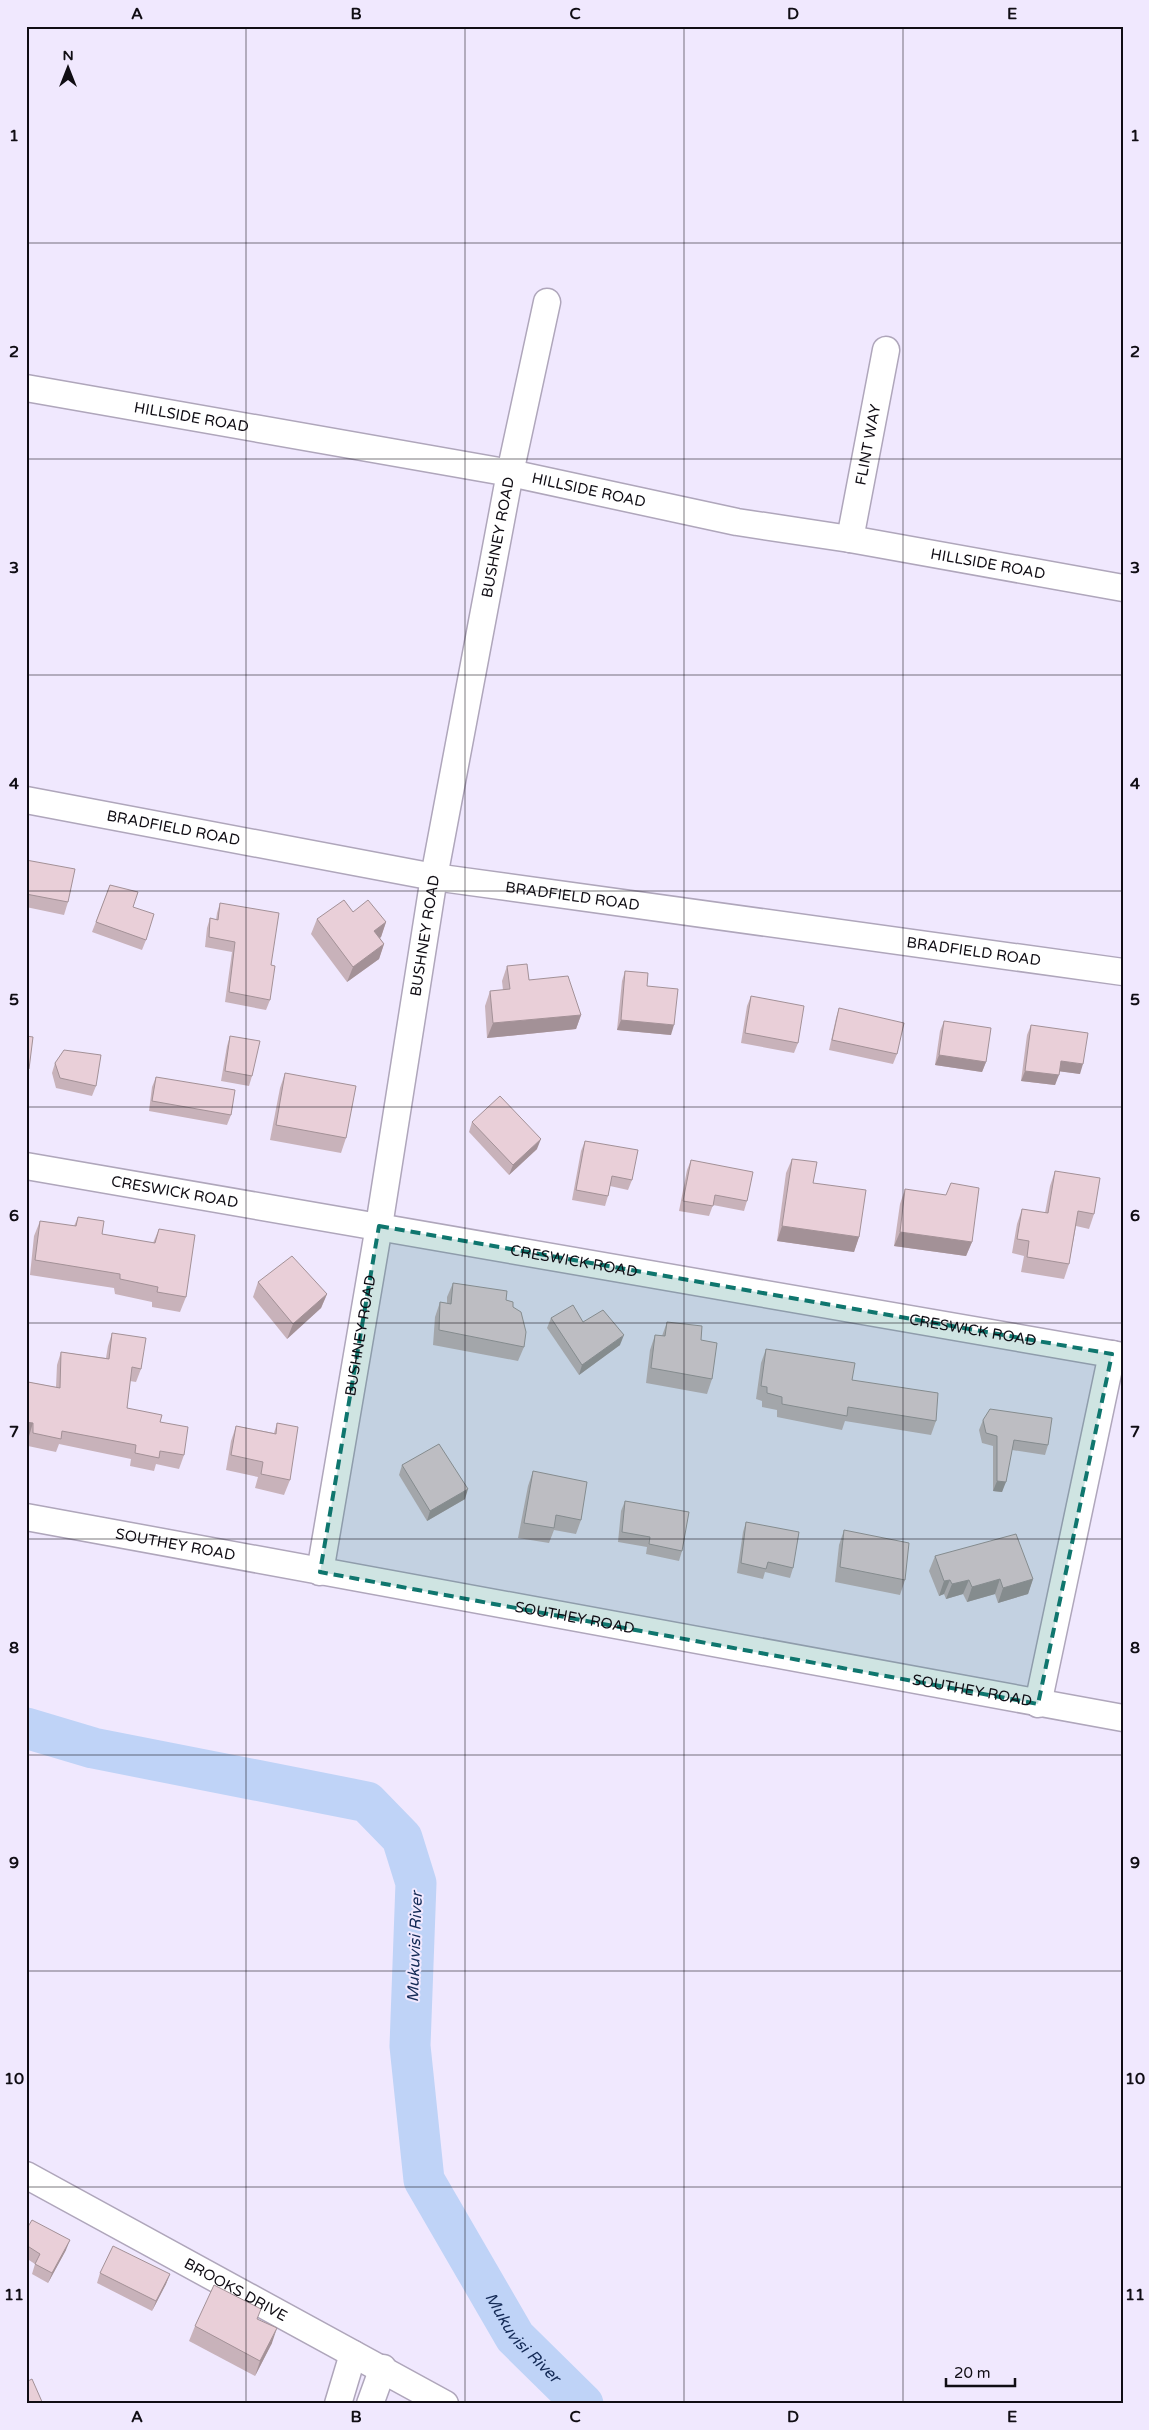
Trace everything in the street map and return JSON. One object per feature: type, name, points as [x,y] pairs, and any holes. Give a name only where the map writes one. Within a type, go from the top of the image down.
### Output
[{"type":"street","name":"BUSHNEY ROAD","points":[[320,1572],[379,1226],[434,876],[510,473],[547,302]]},
{"type":"street","name":"FLINT WAY","points":[[850,539],[886,350]]},
{"type":"street","name":"HILLSIDE ROAD","points":[[26,388],[510,473],[737,522],[850,539],[1123,588]]},
{"type":"street","name":"BRADFIELD ROAD","points":[[26,800],[434,876],[1123,972]]},
{"type":"street","name":"CRESWICK ROAD","points":[[26,1166],[1117,1355]]},
{"type":"street","points":[[1038,1704],[1117,1355]]},
{"type":"street","name":"SOUTHEY ROAD","points":[[26,1517],[1038,1704],[1123,1718]]},
{"type":"street","name":"BROOKS DRIVE","points":[[26,2175],[383,2368],[445,2404]]},
{"type":"street","points":[[338,2404],[354,2354]]},
{"type":"street","points":[[370,2404],[383,2368]]},
{"type":"highlighted area","points":[[379,1226],[1112,1354],[1038,1704],[320,1572]]},
{"type":"building","points":[[26,860],[75,869],[68,902],[26,894]]},
{"type":"building","points":[[110,885],[138,892],[133,907],[154,914],[146,940],[96,922]]},
{"type":"building","points":[[344,900],[353,912],[368,900],[386,922],[374,931],[384,944],[353,967],[317,919]]},
{"type":"building","points":[[220,903],[279,913],[271,965],[275,966],[270,1000],[229,992],[235,942],[209,937],[210,918],[218,920]]},
{"type":"building","points":[[527,964],[529,980],[568,976],[581,1015],[493,1023],[490,991],[510,989],[507,966]]},
{"type":"building","points":[[625,971],[648,973],[647,986],[678,989],[674,1025],[621,1020]]},
{"type":"building","points":[[751,996],[804,1006],[798,1043],[745,1033]]},
{"type":"building","points":[[839,1008],[904,1023],[897,1054],[832,1040]]},
{"type":"building","points":[[944,1021],[991,1028],[986,1062],[939,1055]]},
{"type":"building","points":[[1031,1025],[1088,1033],[1083,1064],[1061,1061],[1059,1075],[1025,1071]]},
{"type":"building","points":[[26,1036],[33,1037],[29,1069],[26,1069]]},
{"type":"building","points":[[230,1036],[260,1041],[252,1076],[225,1071]]},
{"type":"building","points":[[64,1050],[101,1055],[96,1086],[60,1078],[55,1063]]},
{"type":"building","points":[[285,1073],[356,1086],[346,1138],[276,1125]]},
{"type":"building","points":[[156,1077],[235,1090],[231,1115],[152,1101]]},
{"type":"building","points":[[500,1096],[541,1139],[513,1165],[472,1122]]},
{"type":"building","points":[[585,1141],[638,1150],[632,1180],[612,1176],[608,1196],[576,1190]]},
{"type":"building","points":[[792,1159],[817,1162],[813,1183],[866,1190],[859,1237],[782,1226]]},
{"type":"building","points":[[691,1160],[753,1172],[747,1201],[715,1195],[713,1206],[683,1201]]},
{"type":"building","points":[[1055,1171],[1100,1178],[1094,1214],[1078,1211],[1069,1264],[1027,1257],[1029,1241],[1017,1239],[1022,1209],[1048,1213]]},
{"type":"building","points":[[951,1183],[979,1188],[972,1242],[900,1232],[905,1189],[946,1195]]},
{"type":"building","points":[[78,1217],[104,1221],[102,1234],[155,1243],[159,1229],[195,1235],[186,1297],[157,1292],[158,1287],[120,1279],[120,1274],[35,1260],[40,1221],[76,1226]]},
{"type":"building","points":[[292,1256],[327,1294],[293,1324],[258,1282]]},
{"type":"building","points":[[453,1283],[507,1291],[506,1300],[513,1302],[513,1307],[521,1312],[526,1332],[524,1347],[439,1330],[440,1302],[451,1304]]},
{"type":"building","points":[[573,1305],[583,1322],[603,1310],[624,1335],[582,1365],[551,1318]]},
{"type":"building","points":[[667,1322],[702,1326],[701,1340],[717,1343],[712,1379],[651,1368],[655,1335],[665,1336]]},
{"type":"building","points":[[112,1333],[146,1338],[141,1369],[132,1367],[127,1408],[162,1415],[160,1422],[188,1427],[184,1455],[160,1451],[159,1458],[135,1453],[136,1445],[62,1431],[61,1439],[33,1433],[33,1423],[26,1422],[26,1384],[28,1382],[60,1388],[61,1352],[109,1359]]},
{"type":"building","points":[[766,1349],[855,1363],[852,1380],[938,1393],[936,1421],[848,1407],[847,1416],[782,1404],[782,1397],[767,1393],[767,1387],[761,1386]]},
{"type":"building","points":[[990,1409],[1052,1418],[1048,1445],[1014,1440],[1006,1482],[997,1481],[997,1436],[986,1433],[983,1420]]},
{"type":"building","points":[[277,1423],[298,1427],[290,1480],[261,1474],[263,1462],[231,1455],[236,1426],[276,1434]]},
{"type":"building","points":[[439,1444],[468,1489],[430,1511],[402,1465]]},
{"type":"building","points":[[533,1471],[587,1482],[581,1520],[556,1515],[554,1528],[524,1523]]},
{"type":"building","points":[[625,1501],[689,1512],[682,1551],[649,1544],[650,1537],[622,1532]]},
{"type":"building","points":[[746,1522],[799,1532],[793,1568],[768,1562],[766,1569],[741,1563]]},
{"type":"building","points":[[844,1530],[909,1543],[905,1580],[840,1567]]},
{"type":"building","points":[[1016,1534],[1033,1579],[1003,1588],[1000,1579],[972,1587],[969,1580],[952,1584],[950,1580],[944,1581],[935,1556]]},
{"type":"building","points":[[32,2220],[70,2240],[52,2273],[35,2264],[40,2254],[26,2245],[26,2230]]},
{"type":"building","points":[[113,2246],[170,2274],[156,2301],[100,2273]]},
{"type":"building","points":[[214,2285],[261,2309],[257,2319],[277,2328],[260,2361],[195,2326]]},
{"type":"building","points":[[32,2379],[43,2404],[26,2404],[26,2382]]},
{"type":"waterway","name":"Mukuvisi River","points":[[26,1728],[93,1748],[367,1802],[402,1838],[416,1883],[410,2046],[424,2180],[515,2337],[583,2404]]}]
